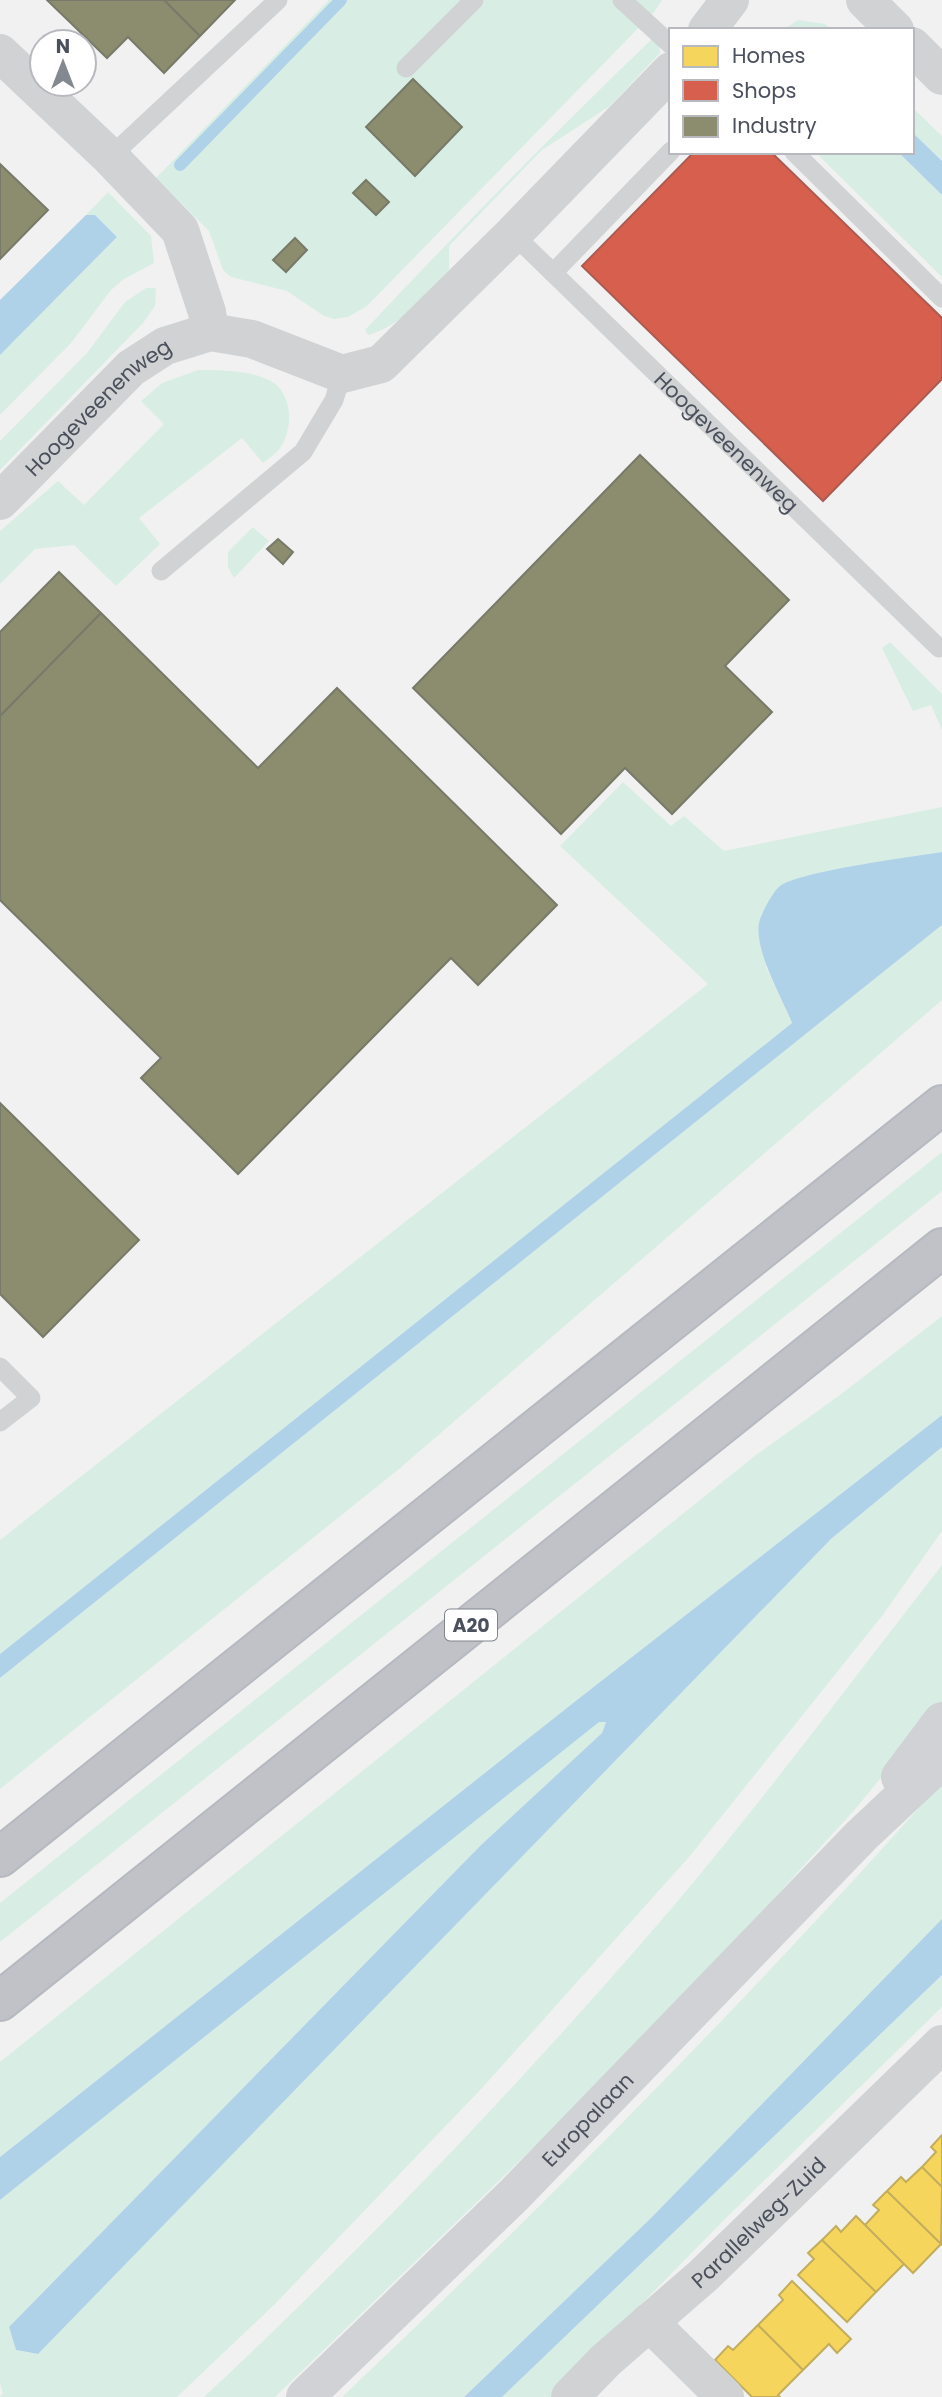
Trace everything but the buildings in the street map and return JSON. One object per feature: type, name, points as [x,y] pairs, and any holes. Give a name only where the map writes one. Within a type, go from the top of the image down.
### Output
[{"type":"highway","points":[[0,1857],[942,1105]]},
{"type":"highway","name":"A20","points":[[0,2001],[942,1248]]},
{"type":"main road","name":"Europalaan","points":[[862,1835],[913,1758],[942,1721]]},
{"type":"main road","name":"Europalaan","points":[[306,2397],[514,2195],[862,1835],[942,1760]]},
{"type":"street","points":[[709,28],[730,0]]},
{"type":"street","points":[[865,0],[893,28]]},
{"type":"street","points":[[914,48],[942,76]]},
{"type":"street","points":[[0,53],[110,157],[180,230],[204,302],[209,332]]},
{"type":"street","points":[[342,374],[381,364],[513,234],[669,73]]},
{"type":"street","name":"Hoogeveenenweg","points":[[0,501],[131,368],[166,346],[209,332],[252,339],[342,374]]},
{"type":"street","name":"Parallelweg-Zuid","points":[[570,2397],[704,2274],[942,2044]]},
{"type":"street","points":[[649,2322],[725,2397]]},
{"type":"lane","points":[[110,157],[278,0]]},
{"type":"lane","points":[[406,68],[474,0]]},
{"type":"lane","points":[[622,0],[669,43]]},
{"type":"lane","points":[[553,273],[669,153]]},
{"type":"lane","points":[[796,154],[942,298]]},
{"type":"lane","name":"Hoogeveenenweg","points":[[513,234],[939,648]]},
{"type":"lane","points":[[161,571],[303,452],[334,400],[342,374]]},
{"type":"lane","points":[[0,1367],[31,1398],[0,1422]]},
{"type":"green space","points":[[329,0],[662,0],[655,11],[367,306],[348,317],[334,319],[324,316],[287,291],[231,277],[223,270],[209,231],[156,178]]},
{"type":"green space","points":[[798,20],[825,24],[830,28],[786,28]]},
{"type":"green space","points":[[653,38],[659,43],[660,53],[610,106],[542,150],[449,246],[449,270],[431,290],[403,317],[368,335],[365,330],[436,256]]},
{"type":"green space","points":[[914,109],[942,136],[942,161],[914,134]]},
{"type":"green space","points":[[817,154],[900,154],[942,195],[942,277]]},
{"type":"green space","points":[[108,192],[151,236],[154,263],[124,279],[111,290],[71,343],[0,415],[0,355],[117,237],[95,215],[86,215]]},
{"type":"green space","points":[[146,288],[156,288],[155,306],[143,323],[0,470],[0,441],[87,353],[125,302]]},
{"type":"green space","points":[[198,370],[243,372],[269,380],[277,386],[283,393],[289,411],[288,431],[278,450],[263,463],[242,438],[139,518],[160,544],[116,586],[74,545],[35,549],[0,584],[0,531],[58,481],[84,505],[164,424],[141,401],[162,383]]},
{"type":"green space","points":[[253,527],[269,541],[234,578],[228,567],[228,552]]},
{"type":"green space","points":[[890,642],[942,694],[942,730],[931,705],[913,711],[882,648]]},
{"type":"green space","points":[[623,782],[671,826],[684,816],[724,851],[942,807],[942,852],[816,875],[766,967],[792,1023],[0,1654],[0,1540],[708,984],[560,846]]},
{"type":"green space","points":[[942,925],[942,1000],[399,1469],[0,1789],[0,1678]]},
{"type":"green space","points":[[942,1152],[942,1191],[0,1942],[0,1903]]},
{"type":"green space","points":[[942,1316],[942,1415],[0,2157],[0,2062],[756,1455],[840,1395]]},
{"type":"green space","points":[[942,1447],[942,1531],[882,1616],[689,1857],[483,2087],[275,2304],[177,2397],[0,2397],[3,2393],[0,2383],[0,2200],[599,1721],[606,1722],[602,1733],[481,1845],[9,2327],[16,2350],[37,2354],[831,1539]]},
{"type":"green space","points":[[942,1565],[942,1703],[857,1807],[650,2035],[275,2397],[204,2397],[372,2234],[482,2120],[588,2004],[717,1853]]},
{"type":"green space","points":[[942,1782],[942,1919],[924,1939],[651,2218],[464,2397],[342,2397],[649,2096],[798,1940]]},
{"type":"green space","points":[[942,1975],[942,2007],[728,2216],[550,2397],[502,2397]]},
{"type":"water","points":[[914,134],[942,161],[942,195],[900,154],[914,154]]},
{"type":"water","points":[[86,215],[95,215],[117,237],[0,355],[0,300]]},
{"type":"water","points":[[942,852],[942,925],[0,1678],[0,1654],[792,1023],[770,974],[759,934],[762,914],[780,886],[792,880],[832,870]]},
{"type":"water","points":[[942,1415],[942,1447],[831,1539],[38,2354],[16,2350],[9,2327],[481,1845],[602,1733],[606,1722],[599,1722],[0,2200],[0,2157]]},
{"type":"water","points":[[942,1919],[942,1975],[502,2397],[464,2397],[651,2218]]},
{"type":"waterway","points":[[180,165],[341,0]]}]
